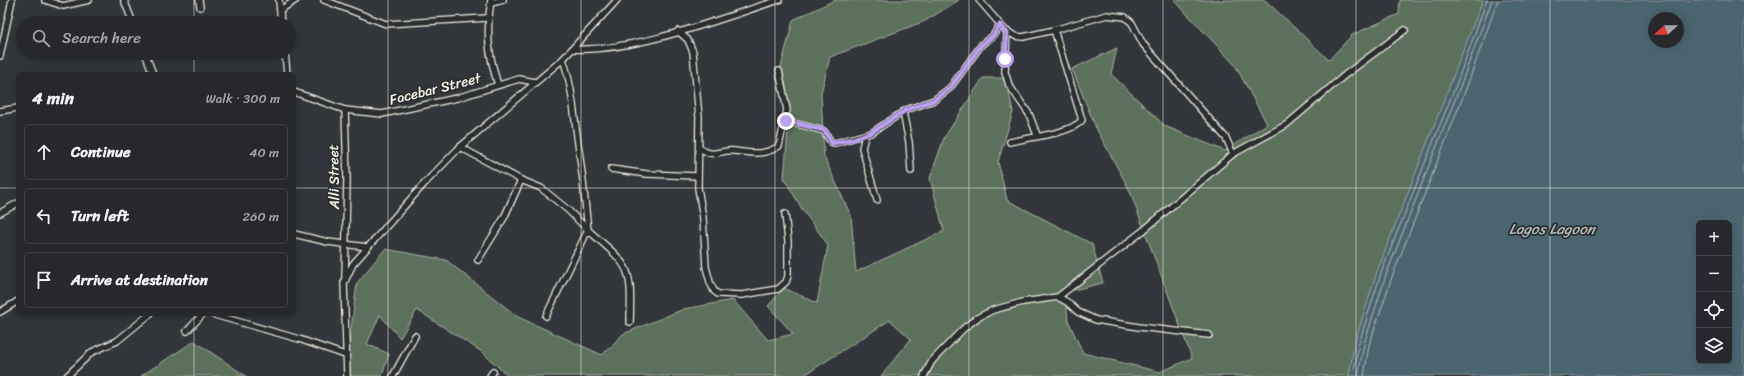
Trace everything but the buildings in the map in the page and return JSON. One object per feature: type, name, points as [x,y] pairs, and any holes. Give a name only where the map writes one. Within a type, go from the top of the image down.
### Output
[{"type":"street","points":[[0,56],[12,0]]},
{"type":"street","points":[[45,0],[63,6],[89,0]]},
{"type":"street","points":[[124,0],[130,16]]},
{"type":"street","points":[[199,0],[200,7]]},
{"type":"street","points":[[279,0],[280,16]]},
{"type":"street","points":[[280,10],[296,0]]},
{"type":"street","points":[[324,0],[386,24],[488,18]]},
{"type":"street","points":[[498,85],[489,52],[488,18],[491,2],[503,0]]},
{"type":"street","points":[[344,283],[353,264],[366,247],[460,147],[563,59],[617,0]]},
{"type":"street","points":[[573,49],[636,43],[779,0]]},
{"type":"street","points":[[979,0],[1007,33],[1023,37],[1107,15],[1125,17],[1132,23],[1143,44],[1226,138],[1233,154]]},
{"type":"street","points":[[786,121],[824,130],[831,142],[834,143],[865,136],[880,128],[903,112],[934,100],[950,88],[982,44],[993,36],[1000,25]]},
{"type":"street","points":[[1010,142],[1037,135],[1072,129],[1082,120],[1054,30]]},
{"type":"street","points":[[924,376],[932,361],[941,351],[963,329],[977,318],[993,310],[1023,302],[1058,297],[1144,230],[1233,154],[1286,124],[1345,76],[1406,30]]},
{"type":"street","points":[[678,31],[688,40],[693,52],[699,113],[699,168],[697,176],[703,218],[706,267],[711,287],[718,294],[742,295],[778,289],[786,282],[788,276],[788,242],[785,214]]},
{"type":"street","points":[[1007,33],[1005,72],[1009,85],[1029,114],[1037,135]]},
{"type":"street","points":[[546,316],[588,230],[581,156],[572,97],[563,59]]},
{"type":"street","points":[[148,60],[152,72]]},
{"type":"street","points":[[286,60],[287,72]]},
{"type":"street","points":[[699,146],[708,153],[720,154],[733,151],[744,153],[765,153],[779,146],[786,121],[787,105],[779,71]]},
{"type":"street","name":"Facebar Street","points":[[296,93],[344,110],[382,114],[457,98],[521,79],[535,82]]},
{"type":"street","points":[[0,111],[16,108]]},
{"type":"street","name":"Alli Street","points":[[344,110],[346,244],[344,283],[345,356],[347,376]]},
{"type":"street","points":[[903,112],[910,142],[910,171]]},
{"type":"street","points":[[865,136],[862,148],[877,200]]},
{"type":"street","points":[[460,147],[521,180],[541,188],[568,210],[622,260],[627,268],[631,291],[630,322]]},
{"type":"street","points":[[611,169],[647,174],[697,176]]},
{"type":"street","points":[[478,260],[504,218],[521,180]]},
{"type":"street","points":[[0,213],[16,204]]},
{"type":"street","points":[[296,234],[328,242],[366,247]]},
{"type":"street","points":[[1058,297],[1068,302],[1078,312],[1096,320],[1139,327],[1209,335]]},
{"type":"street","points":[[0,312],[16,301]]},
{"type":"street","points":[[67,376],[92,352],[117,341],[148,316]]},
{"type":"street","points":[[187,331],[201,316]]},
{"type":"street","points":[[218,316],[299,339],[345,356]]},
{"type":"street","points":[[393,376],[415,336]]},
{"type":"green space","points":[[835,0],[959,0],[925,21],[830,57],[821,93],[824,157],[851,216],[856,272],[944,231],[930,178],[944,138],[983,78],[1006,78],[1013,112],[998,162],[1007,200],[1092,244],[1103,283],[1065,292],[1068,320],[1083,353],[1160,372],[1192,358],[1129,189],[1096,128],[1072,69],[1117,48],[1111,74],[1165,126],[1225,151],[1267,124],[1235,65],[1174,0],[1265,0],[1329,60],[1352,35],[1399,14],[1400,0],[1483,0],[1377,272],[1355,342],[1349,376],[881,376],[911,339],[890,320],[803,376],[508,376],[482,352],[417,310],[400,338],[380,315],[367,344],[389,354],[382,376],[345,376],[357,283],[385,249],[446,260],[518,317],[602,355],[623,334],[684,309],[733,300],[768,340],[793,334],[768,306],[784,288],[817,303],[828,245],[802,209],[784,178],[788,131],[781,67],[793,20]]},
{"type":"green space","points":[[194,341],[246,376],[141,376]]},
{"type":"water","name":"Lagos Lagoon","points":[[1483,0],[1744,0],[1744,376],[1349,376],[1355,342],[1377,272]]},
{"type":"route","points":[[786,121],[807,128],[824,130],[832,143],[838,143],[843,140],[865,136],[909,108],[934,100],[944,94],[982,44],[993,36],[1000,25],[1007,33],[1005,59]]}]
